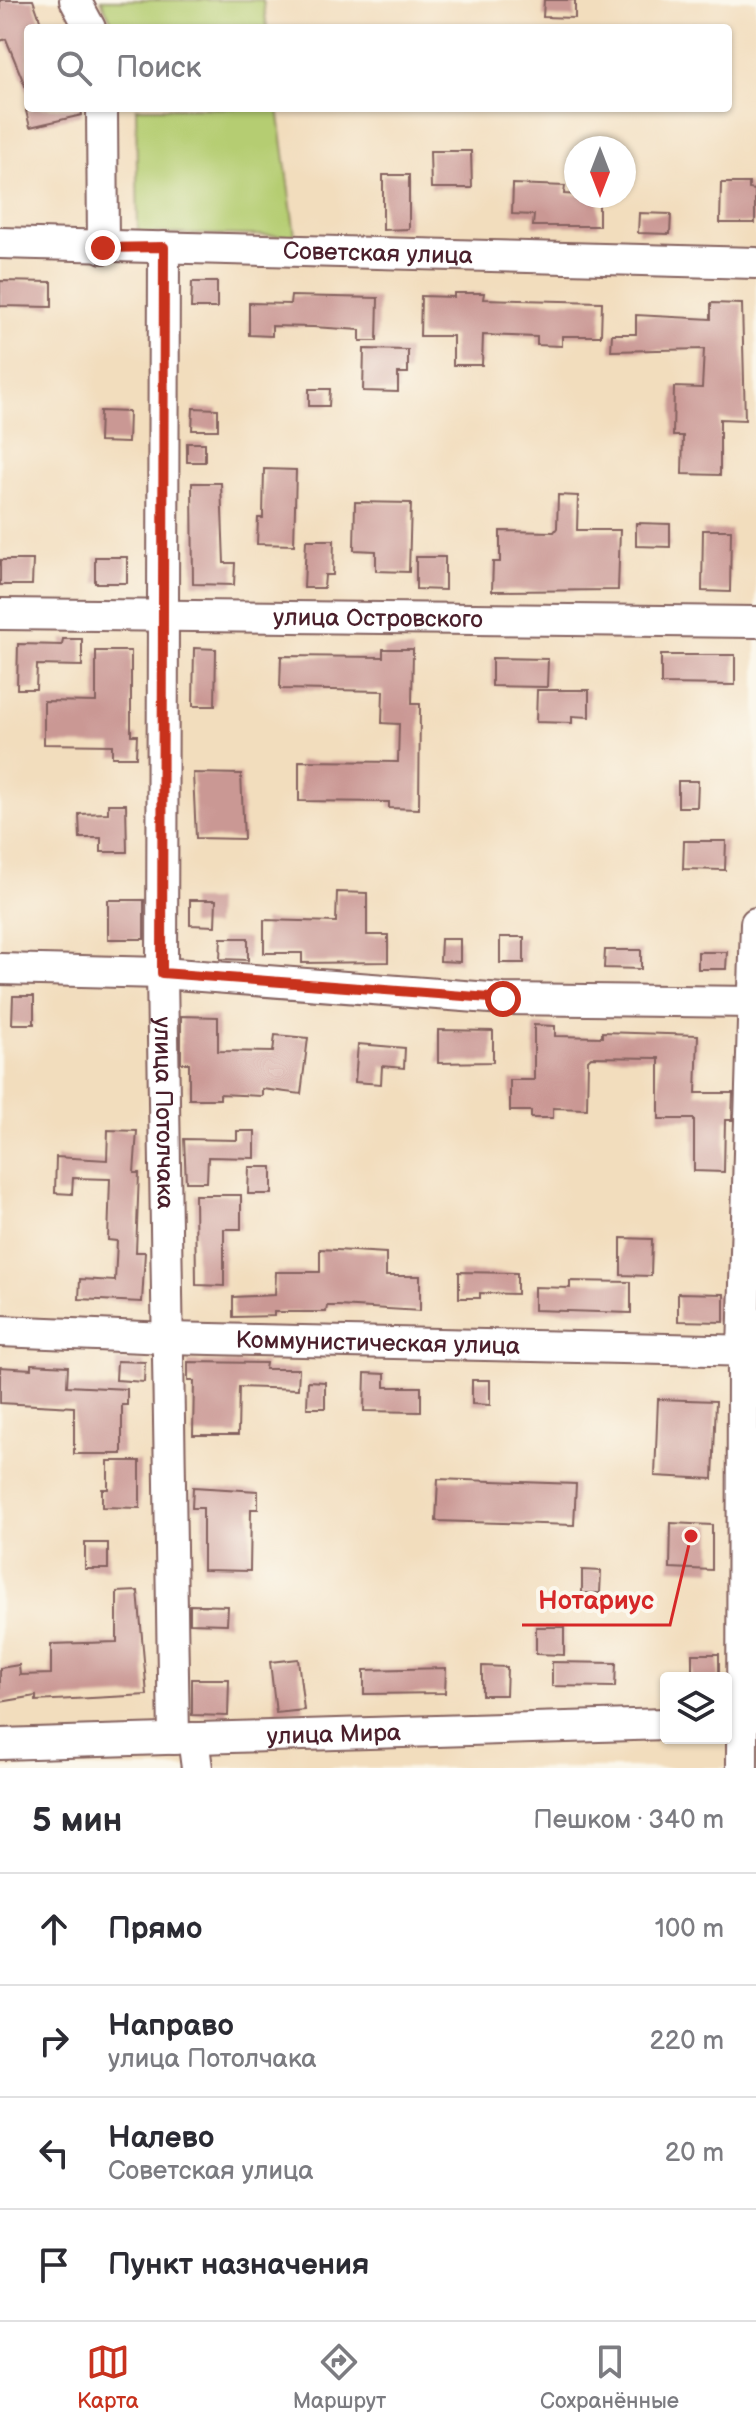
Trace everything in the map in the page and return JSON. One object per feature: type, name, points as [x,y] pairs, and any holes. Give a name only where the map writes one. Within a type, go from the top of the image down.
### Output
[{"type":"street","points":[[75,0],[88,24]]},
{"type":"street","points":[[102,112],[103,248]]},
{"type":"street","name":"Советская улица","points":[[0,243],[756,263]]},
{"type":"street","name":"улица Потолчака","points":[[164,247],[160,614],[168,1338],[184,1738],[197,1768]]},
{"type":"street","name":"улица Островского","points":[[0,614],[756,622]]},
{"type":"street","points":[[742,1768],[740,1722],[756,923]]},
{"type":"street","points":[[0,969],[162,973],[503,999],[755,1002]]},
{"type":"street","name":"Коммунистическая улица","points":[[0,1331],[168,1338],[749,1350]]},
{"type":"street","name":"улица Мира","points":[[0,1744],[660,1724]]},
{"type":"green space","points":[[101,0],[263,0],[266,24],[113,24]]},
{"type":"green space","points":[[136,112],[279,112],[295,236],[138,233]]},
{"type":"building","points":[[0,0],[33,0],[42,24],[24,24],[24,83],[6,39],[0,41]]},
{"type":"building","points":[[544,0],[575,0],[575,18],[543,17]]},
{"type":"building","points":[[26,112],[82,112],[82,115],[30,127]]},
{"type":"building","points":[[430,151],[471,151],[472,188],[431,188]]},
{"type":"building","points":[[383,175],[409,175],[409,229],[383,230]]},
{"type":"building","points":[[721,183],[749,183],[749,189],[755,190],[755,223],[720,223]]},
{"type":"building","points":[[513,184],[564,186],[564,208],[599,208],[599,226],[533,226],[534,215],[512,214]]},
{"type":"building","points":[[639,213],[671,214],[670,234],[638,233]]},
{"type":"building","points":[[0,281],[52,282],[52,307],[0,306]]},
{"type":"building","points":[[192,282],[217,282],[217,308],[191,308]]},
{"type":"building","points":[[454,293],[484,293],[483,299],[602,302],[601,336],[562,336],[562,346],[537,345],[537,337],[483,335],[482,365],[453,365],[453,336],[420,336],[421,296],[454,297]]},
{"type":"building","points":[[291,296],[378,298],[377,341],[360,341],[360,330],[313,327],[272,326],[272,336],[249,335],[249,303],[290,304]]},
{"type":"building","points":[[711,303],[742,304],[745,420],[720,419],[720,475],[682,474],[683,436],[673,436],[674,387],[702,388],[704,349],[611,351],[612,334],[636,334],[636,315],[711,319]]},
{"type":"building","points":[[364,349],[408,350],[408,373],[398,373],[398,392],[363,391]]},
{"type":"building","points":[[309,389],[330,389],[329,406],[309,406]]},
{"type":"building","points":[[193,408],[218,409],[218,430],[192,430]]},
{"type":"building","points":[[100,411],[129,412],[128,443],[99,442]]},
{"type":"building","points":[[187,443],[205,443],[205,462],[187,462]]},
{"type":"building","points":[[264,469],[296,470],[294,545],[257,544],[258,518],[263,518]]},
{"type":"building","points":[[192,483],[221,483],[224,563],[235,563],[234,585],[193,584]]},
{"type":"building","points":[[558,495],[578,496],[577,530],[620,530],[618,590],[492,591],[493,562],[500,562],[500,531],[554,532],[557,528]]},
{"type":"building","points":[[355,502],[411,503],[409,572],[376,571],[376,551],[354,550]]},
{"type":"building","points":[[636,523],[670,524],[670,547],[636,546]]},
{"type":"building","points":[[703,530],[731,530],[730,592],[702,591]]},
{"type":"building","points":[[306,540],[334,540],[333,575],[325,575],[324,588],[304,588]]},
{"type":"building","points":[[95,557],[127,557],[127,583],[95,583]]},
{"type":"building","points":[[416,557],[445,557],[445,590],[416,589]]},
{"type":"building","points":[[0,560],[33,560],[32,585],[0,585]]},
{"type":"building","points":[[63,639],[82,639],[82,666],[37,665],[36,689],[17,689],[18,644],[62,645]]},
{"type":"building","points":[[194,648],[216,649],[215,706],[193,706]]},
{"type":"building","points":[[383,649],[413,649],[412,704],[420,704],[419,809],[389,808],[389,802],[299,801],[299,761],[398,762],[399,724],[382,723],[383,691],[280,689],[281,656],[383,657]]},
{"type":"building","points":[[96,651],[131,651],[131,735],[137,735],[136,757],[112,757],[112,745],[44,744],[44,701],[96,702]]},
{"type":"building","points":[[661,655],[735,655],[735,685],[661,684]]},
{"type":"building","points":[[492,658],[548,659],[547,687],[492,686]]},
{"type":"building","points":[[537,690],[589,690],[589,717],[572,716],[572,723],[536,722]]},
{"type":"building","points":[[193,773],[241,774],[244,839],[196,838]]},
{"type":"building","points":[[678,781],[698,781],[697,807],[678,807]]},
{"type":"building","points":[[108,804],[126,804],[127,852],[101,852],[101,838],[80,838],[79,814],[108,813]]},
{"type":"building","points":[[684,841],[726,841],[725,870],[683,869]]},
{"type":"building","points":[[337,892],[367,893],[367,935],[388,935],[388,962],[302,963],[302,953],[264,953],[264,920],[336,922]]},
{"type":"building","points":[[108,900],[144,900],[144,939],[108,939]]},
{"type":"building","points":[[190,900],[216,900],[215,926],[190,925]]},
{"type":"building","points":[[500,937],[524,937],[524,963],[500,963]]},
{"type":"building","points":[[221,938],[248,938],[248,960],[220,959]]},
{"type":"building","points":[[441,939],[460,939],[460,962],[440,961]]},
{"type":"building","points":[[605,950],[641,950],[641,969],[604,968]]},
{"type":"building","points":[[698,952],[727,952],[726,969],[698,969]]},
{"type":"building","points":[[13,996],[34,996],[34,1024],[12,1024]]},
{"type":"building","points":[[181,1016],[218,1017],[218,1051],[273,1052],[275,1035],[308,1038],[301,1094],[262,1089],[262,1096],[220,1094],[220,1099],[189,1099],[189,1063],[181,1063]]},
{"type":"building","points":[[534,1025],[555,1026],[555,1036],[602,1037],[602,1032],[698,1035],[696,1093],[733,1093],[732,1120],[725,1120],[724,1172],[694,1171],[694,1119],[659,1119],[659,1058],[591,1057],[588,1060],[587,1109],[553,1108],[553,1118],[531,1118],[531,1111],[510,1111],[510,1080],[534,1080]]},
{"type":"building","points":[[438,1030],[493,1031],[493,1062],[438,1063]]},
{"type":"building","points":[[358,1044],[405,1048],[404,1068],[382,1066],[381,1084],[355,1082]]},
{"type":"building","points":[[108,1130],[137,1131],[134,1173],[139,1173],[136,1252],[145,1252],[142,1302],[79,1299],[80,1279],[115,1281],[117,1241],[108,1240],[110,1179],[73,1178],[72,1194],[55,1193],[56,1157],[107,1160]]},
{"type":"building","points":[[237,1131],[255,1131],[255,1158],[208,1157],[207,1182],[186,1182],[184,1139],[237,1140]]},
{"type":"building","points":[[249,1167],[272,1167],[272,1194],[248,1194]]},
{"type":"building","points":[[195,1195],[241,1195],[241,1229],[224,1229],[224,1286],[196,1285]]},
{"type":"building","points":[[621,1238],[652,1239],[651,1276],[621,1275]]},
{"type":"building","points":[[320,1249],[386,1253],[386,1276],[420,1276],[420,1311],[327,1306],[326,1312],[274,1312],[274,1316],[233,1317],[233,1297],[275,1295],[276,1272],[320,1272]]},
{"type":"building","points":[[459,1272],[517,1273],[517,1294],[480,1293],[480,1298],[459,1298]]},
{"type":"building","points":[[570,1281],[631,1282],[631,1313],[534,1310],[534,1287],[570,1288]]},
{"type":"building","points":[[678,1293],[724,1294],[724,1322],[678,1321]]},
{"type":"building","points":[[117,1361],[145,1362],[144,1382],[116,1380]]},
{"type":"building","points":[[188,1362],[266,1363],[265,1369],[299,1369],[298,1389],[239,1387],[238,1435],[193,1435],[194,1381],[188,1381]]},
{"type":"building","points":[[31,1364],[68,1366],[67,1386],[127,1389],[127,1405],[122,1405],[122,1454],[74,1454],[74,1407],[0,1403],[0,1367],[31,1369]]},
{"type":"building","points":[[365,1373],[385,1374],[385,1387],[421,1387],[421,1412],[364,1411]]},
{"type":"building","points":[[472,1380],[490,1380],[490,1405],[472,1404]]},
{"type":"building","points":[[308,1381],[325,1382],[325,1408],[307,1408]]},
{"type":"building","points":[[658,1399],[716,1401],[713,1479],[655,1476]]},
{"type":"building","points":[[108,1461],[140,1461],[140,1508],[102,1507],[102,1489],[108,1489]]},
{"type":"building","points":[[438,1479],[576,1484],[574,1525],[436,1521]]},
{"type":"building","points":[[193,1487],[258,1491],[258,1509],[251,1509],[250,1571],[203,1570],[203,1508],[192,1508]]},
{"type":"building","points":[[671,1523],[712,1525],[712,1570],[670,1568]]},
{"type":"building","points":[[85,1543],[108,1543],[108,1569],[85,1569]]},
{"type":"building","points":[[582,1570],[601,1571],[600,1593],[582,1593]]},
{"type":"building","points":[[138,1591],[147,1695],[36,1701],[36,1696],[0,1702],[0,1668],[19,1665],[20,1675],[51,1674],[51,1644],[117,1642],[117,1592]]},
{"type":"building","points":[[190,1605],[228,1606],[227,1624],[190,1623]]},
{"type":"building","points":[[536,1627],[564,1627],[564,1655],[536,1654]]},
{"type":"building","points":[[692,1654],[719,1654],[719,1672],[692,1672]]},
{"type":"building","points":[[298,1659],[304,1710],[276,1713],[270,1662]]},
{"type":"building","points":[[552,1662],[616,1663],[615,1687],[552,1686]]},
{"type":"building","points":[[482,1666],[507,1667],[506,1695],[482,1695]]},
{"type":"building","points":[[446,1668],[445,1693],[364,1694],[364,1670]]},
{"type":"building","points":[[192,1679],[229,1679],[228,1716],[192,1715]]},
{"type":"place","name":"Нотариус","points":[[691,1536]]},
{"type":"route","points":[[103,248],[164,247],[160,614],[162,973],[503,999]]}]
